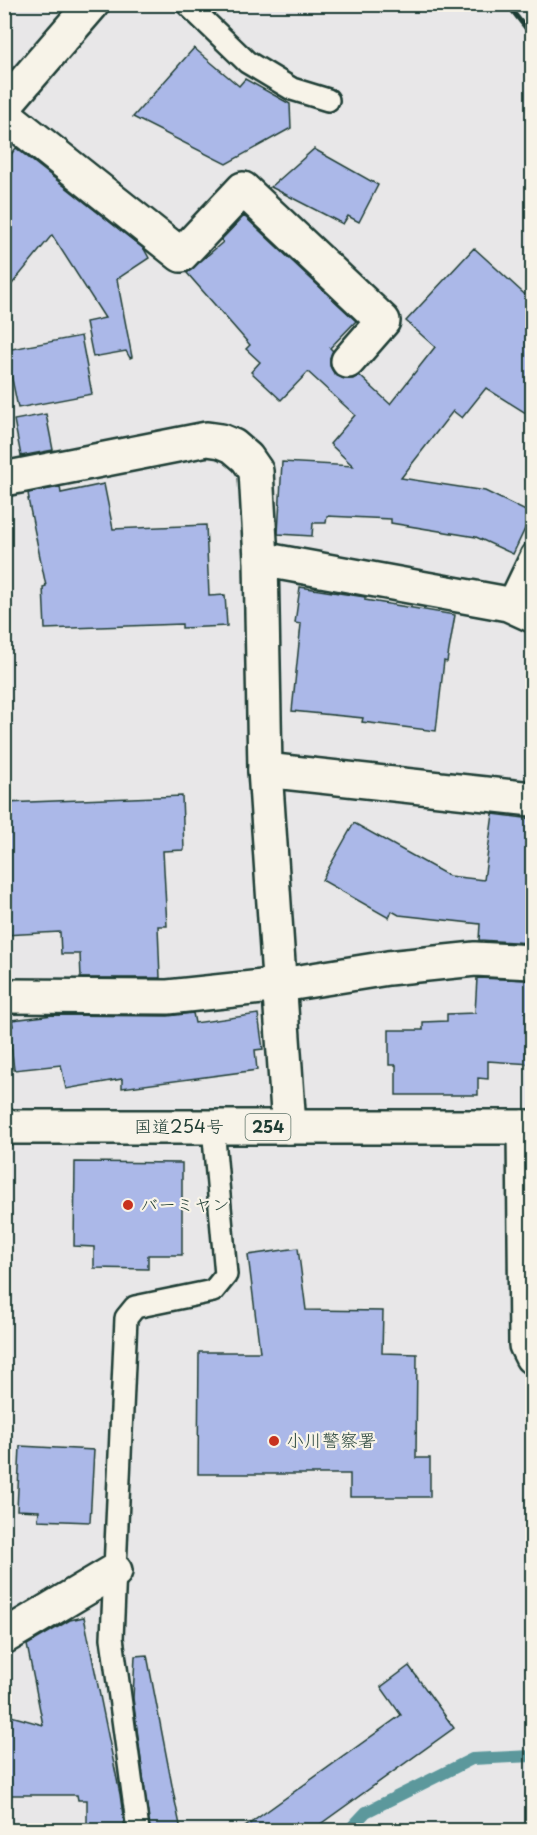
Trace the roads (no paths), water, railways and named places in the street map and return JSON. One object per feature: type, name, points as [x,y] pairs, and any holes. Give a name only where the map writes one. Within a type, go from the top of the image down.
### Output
[{"type":"main road","points":[[4,106],[92,4]]},
{"type":"main road","points":[[4,114],[181,255],[243,189],[383,321],[348,361]]},
{"type":"main road","points":[[4,479],[207,439],[233,446],[247,458],[256,471],[261,559],[265,770],[289,1127]]},
{"type":"main road","points":[[261,559],[520,609]]},
{"type":"main road","points":[[265,770],[532,799]]},
{"type":"main road","points":[[4,996],[168,997],[281,985],[388,968],[475,959],[532,962]]},
{"type":"main road","name":"国道254号","points":[[4,1127],[528,1127]]},
{"type":"main road","points":[[528,1127],[526,1345],[532,1357]]},
{"type":"main road","points":[[4,1637],[115,1571]]},
{"type":"lane","points":[[187,4],[248,62],[292,89],[328,100]]},
{"type":"lane","points":[[520,609],[532,554]]},
{"type":"lane","points":[[138,1830],[112,1638],[126,1318],[135,1307],[213,1291],[226,1275],[213,1127]]},
{"type":"waterway","points":[[349,1830],[366,1812],[472,1759],[532,1756]]},
{"type":"railway","points":[[507,4],[532,36]]},
{"type":"place","name":"バーミヤン","points":[[128,1205]]},
{"type":"place","name":"小川警察署","points":[[274,1441]]}]
